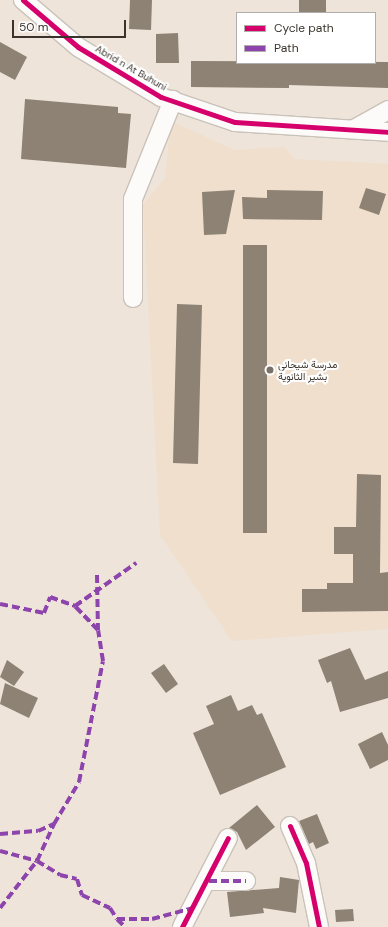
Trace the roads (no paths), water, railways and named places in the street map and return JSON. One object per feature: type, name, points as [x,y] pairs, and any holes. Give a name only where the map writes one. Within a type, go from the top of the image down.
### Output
[{"type":"street","name":"Abrid n At Buhuni","points":[[23,0],[78,47],[173,100],[235,122],[388,132]]},
{"type":"street","points":[[134,298],[133,199],[173,100]]},
{"type":"street","points":[[351,130],[388,110]]},
{"type":"street","points":[[290,826],[306,863],[319,927]]},
{"type":"street","points":[[182,927],[209,881],[228,838]]},
{"type":"street","points":[[209,881],[246,881]]},
{"type":"place","name":"مدرسة شيحاني بشير الثانوية","points":[[270,370]]}]
